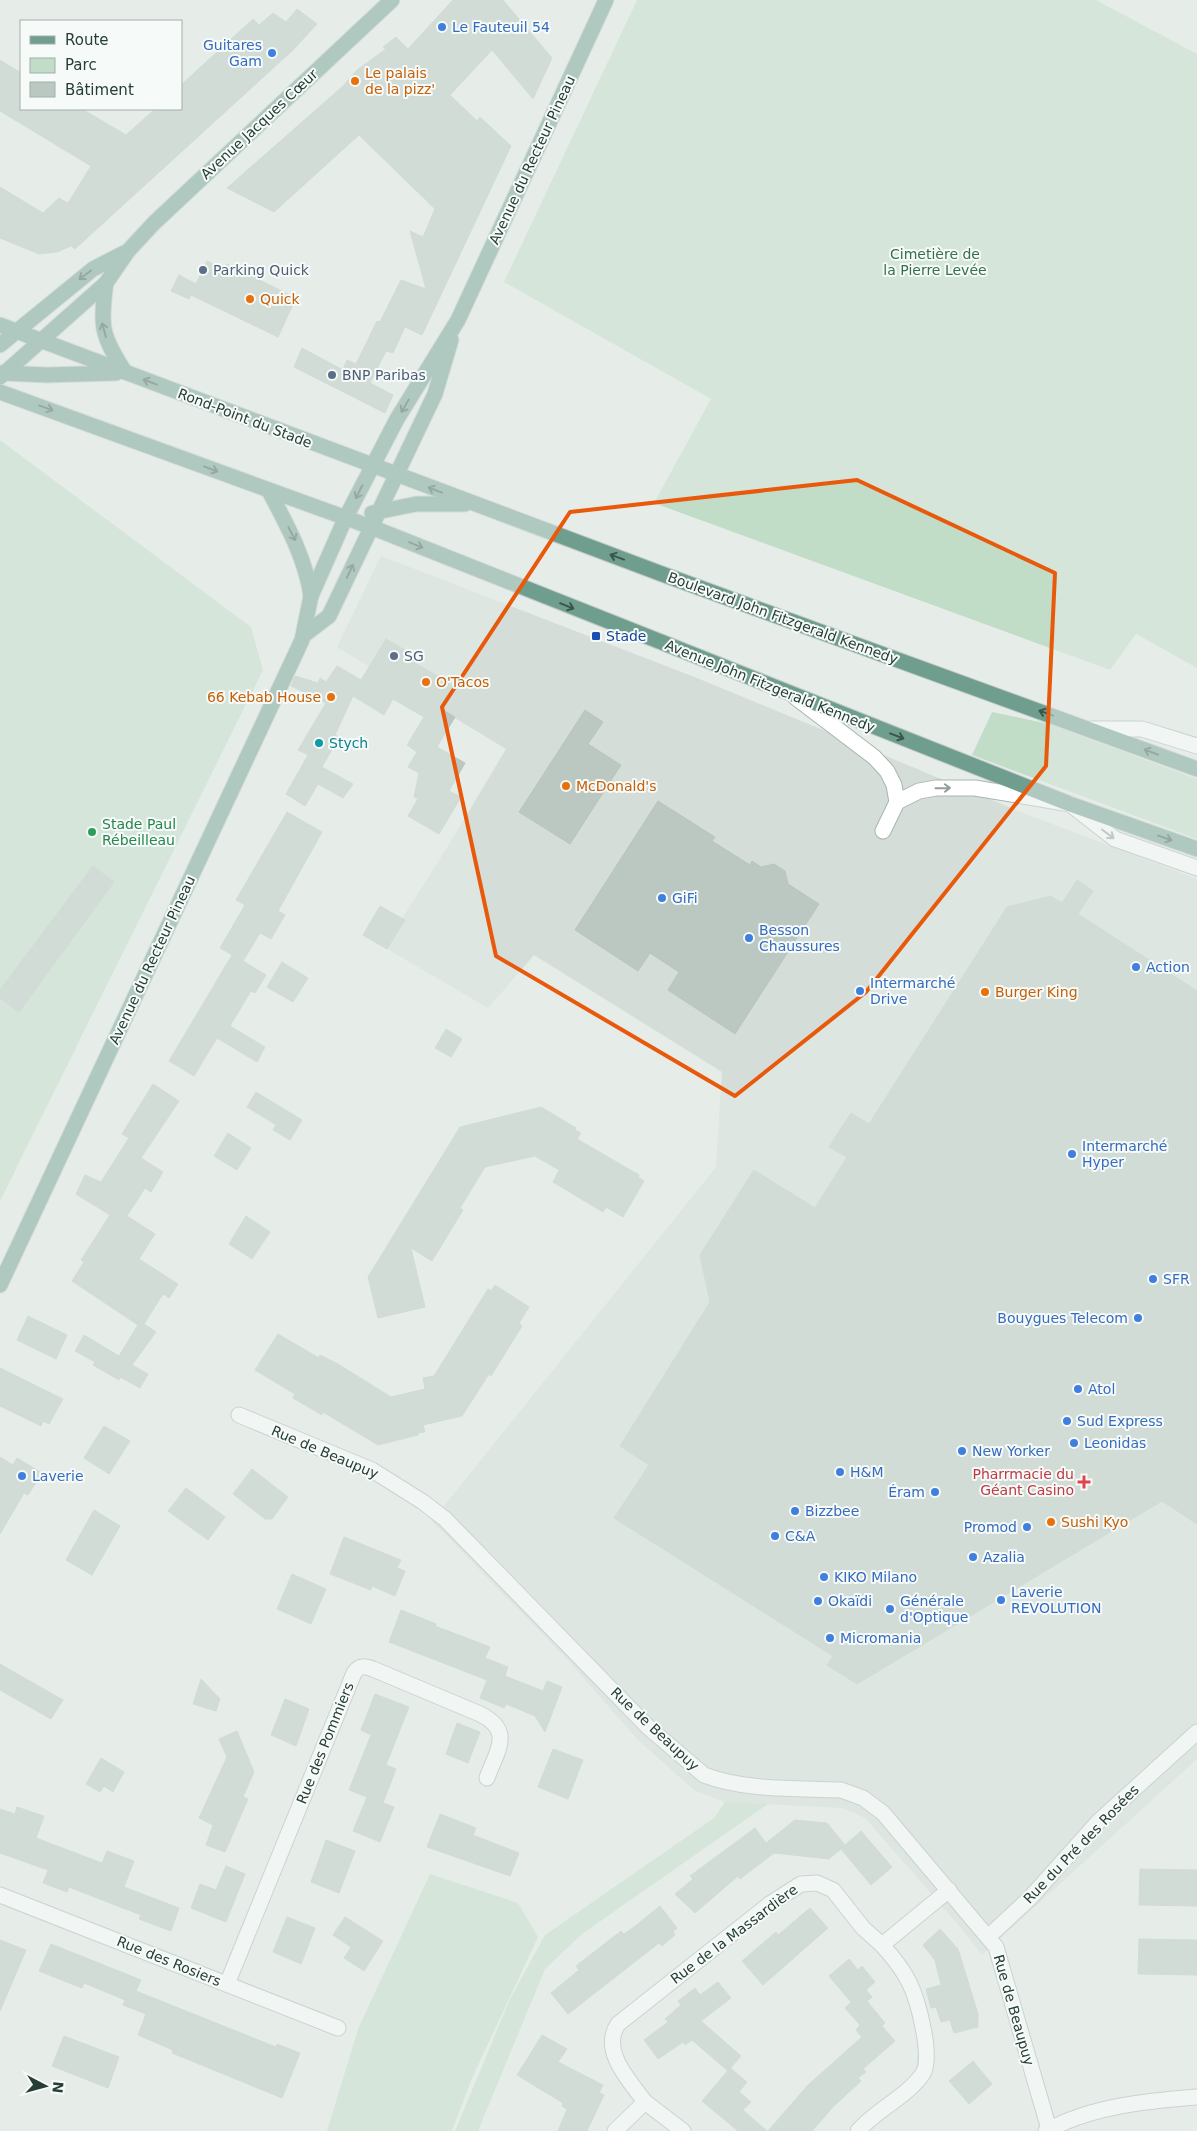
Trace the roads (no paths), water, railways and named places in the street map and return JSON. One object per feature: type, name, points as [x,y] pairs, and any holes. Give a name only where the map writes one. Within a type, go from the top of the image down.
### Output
[{"type":"main road","name":"Avenue Jacques Cœur","points":[[2,374],[106,283],[128,251],[154,223],[392,0]]},
{"type":"main road","name":"Avenue du Recteur Pineau","points":[[0,1285],[304,635],[311,596],[345,519],[372,465],[412,394],[458,320],[606,0]]},
{"type":"main road","name":"Avenue Jacques Cœur","points":[[0,345],[93,270],[128,251]]},
{"type":"main road","points":[[2,374],[47,375],[124,372],[111,351],[102,325],[106,283]]},
{"type":"main road","name":"Avenue du Recteur Pineau","points":[[304,635],[329,616],[435,394],[458,320]]},
{"type":"main road","name":"Rond-Point du Stade","points":[[0,325],[474,504]]},
{"type":"main road","points":[[0,392],[345,519],[416,504],[474,504]]},
{"type":"main road","points":[[269,491],[299,548],[308,576],[311,596]]},
{"type":"main road","name":"Boulevard John Fitzgerald Kennedy","points":[[474,504],[1092,729]]},
{"type":"main road","name":"Avenue John Fitzgerald Kennedy","points":[[345,519],[1070,804],[1197,849]]},
{"type":"main road","points":[[1092,729],[1197,769]]},
{"type":"street","points":[[792,695],[874,757],[887,771],[894,785],[897,802],[883,831]]},
{"type":"street","points":[[1092,729],[1142,729],[1197,746]]},
{"type":"street","points":[[897,802],[919,791],[936,788],[975,788],[1070,804],[1115,839],[1197,868]]},
{"type":"street","name":"Rue de Beaupuy","points":[[239,1415],[372,1470],[423,1502],[445,1519],[648,1727],[700,1772],[715,1779],[751,1785],[841,1790],[858,1796],[883,1813],[988,1937],[1000,1955],[1048,2130]]},
{"type":"street","name":"Rue des Pommiers","points":[[227,1984],[354,1673],[358,1668],[365,1666],[373,1669],[480,1714],[496,1724],[500,1730],[501,1738],[487,1778]]},
{"type":"street","name":"Rue du Pré des Rosées","points":[[988,1937],[1030,1898],[1099,1821],[1197,1732]]},
{"type":"street","name":"Rue de la Massardière","points":[[683,2131],[645,2102],[621,2069],[614,2055],[613,2038],[618,2024],[793,1888],[801,1884],[817,1884],[833,1890],[863,1928],[882,1945],[909,1982],[927,2047],[927,2061],[923,2073],[858,2131]]},
{"type":"street","points":[[882,1945],[949,1890]]},
{"type":"street","name":"Rue des Rosiers","points":[[0,1895],[338,2028]]},
{"type":"street","points":[[1048,2130],[1097,2111],[1132,2103],[1197,2096]]},
{"type":"street","points":[[615,2131],[645,2102]]},
{"type":"place","name":"Le Fauteuil 54","points":[[442,27]]},
{"type":"place","name":"Guitares Gam","points":[[272,53]]},
{"type":"place","name":"Le palais de la pizz'","points":[[355,81]]},
{"type":"place","name":"Parking Quick","points":[[203,270]]},
{"type":"place","name":"Quick","points":[[250,299]]},
{"type":"place","name":"BNP Paribas","points":[[332,375]]},
{"type":"place","name":"Stade","points":[[596,636]]},
{"type":"place","name":"SG","points":[[394,656]]},
{"type":"place","name":"O'Tacos","points":[[426,682]]},
{"type":"place","name":"66 Kebab House","points":[[331,697]]},
{"type":"place","name":"Stych","points":[[319,743]]},
{"type":"place","name":"McDonald's","points":[[566,786]]},
{"type":"place","name":"Stade Paul Rébeilleau","points":[[92,832]]},
{"type":"place","name":"GiFi","points":[[662,898]]},
{"type":"place","name":"Besson Chaussures","points":[[749,938]]},
{"type":"place","name":"Action","points":[[1136,967]]},
{"type":"place","name":"Intermarché Drive","points":[[860,991]]},
{"type":"place","name":"Burger King","points":[[985,992]]},
{"type":"place","name":"Intermarché Hyper","points":[[1072,1154]]},
{"type":"place","name":"SFR","points":[[1153,1279]]},
{"type":"place","name":"Bouygues Telecom","points":[[1138,1318]]},
{"type":"place","name":"Atol","points":[[1078,1389]]},
{"type":"place","name":"Sud Express","points":[[1067,1421]]},
{"type":"place","name":"Leonidas","points":[[1074,1443]]},
{"type":"place","name":"New Yorker","points":[[962,1451]]},
{"type":"place","name":"H&M","points":[[840,1472]]},
{"type":"place","name":"Laverie","points":[[22,1476]]},
{"type":"place","name":"Pharrmacie du Géant Casino","points":[[1084,1482]]},
{"type":"place","name":"Éram","points":[[935,1492]]},
{"type":"place","name":"Bizzbee","points":[[795,1511]]},
{"type":"place","name":"Sushi Kyo","points":[[1051,1522]]},
{"type":"place","name":"Promod","points":[[1027,1527]]},
{"type":"place","name":"C&A","points":[[775,1536]]},
{"type":"place","name":"Azalia","points":[[973,1557]]},
{"type":"place","name":"KIKO Milano","points":[[824,1577]]},
{"type":"place","name":"Laverie REVOLUTION","points":[[1001,1600]]},
{"type":"place","name":"Okaïdi","points":[[818,1601]]},
{"type":"place","name":"Générale d'Optique","points":[[890,1609]]},
{"type":"place","name":"Micromania","points":[[830,1638]]},
{"type":"park label","name":"Cimetière de la Pierre Levée","points":[[935,262]]}]
